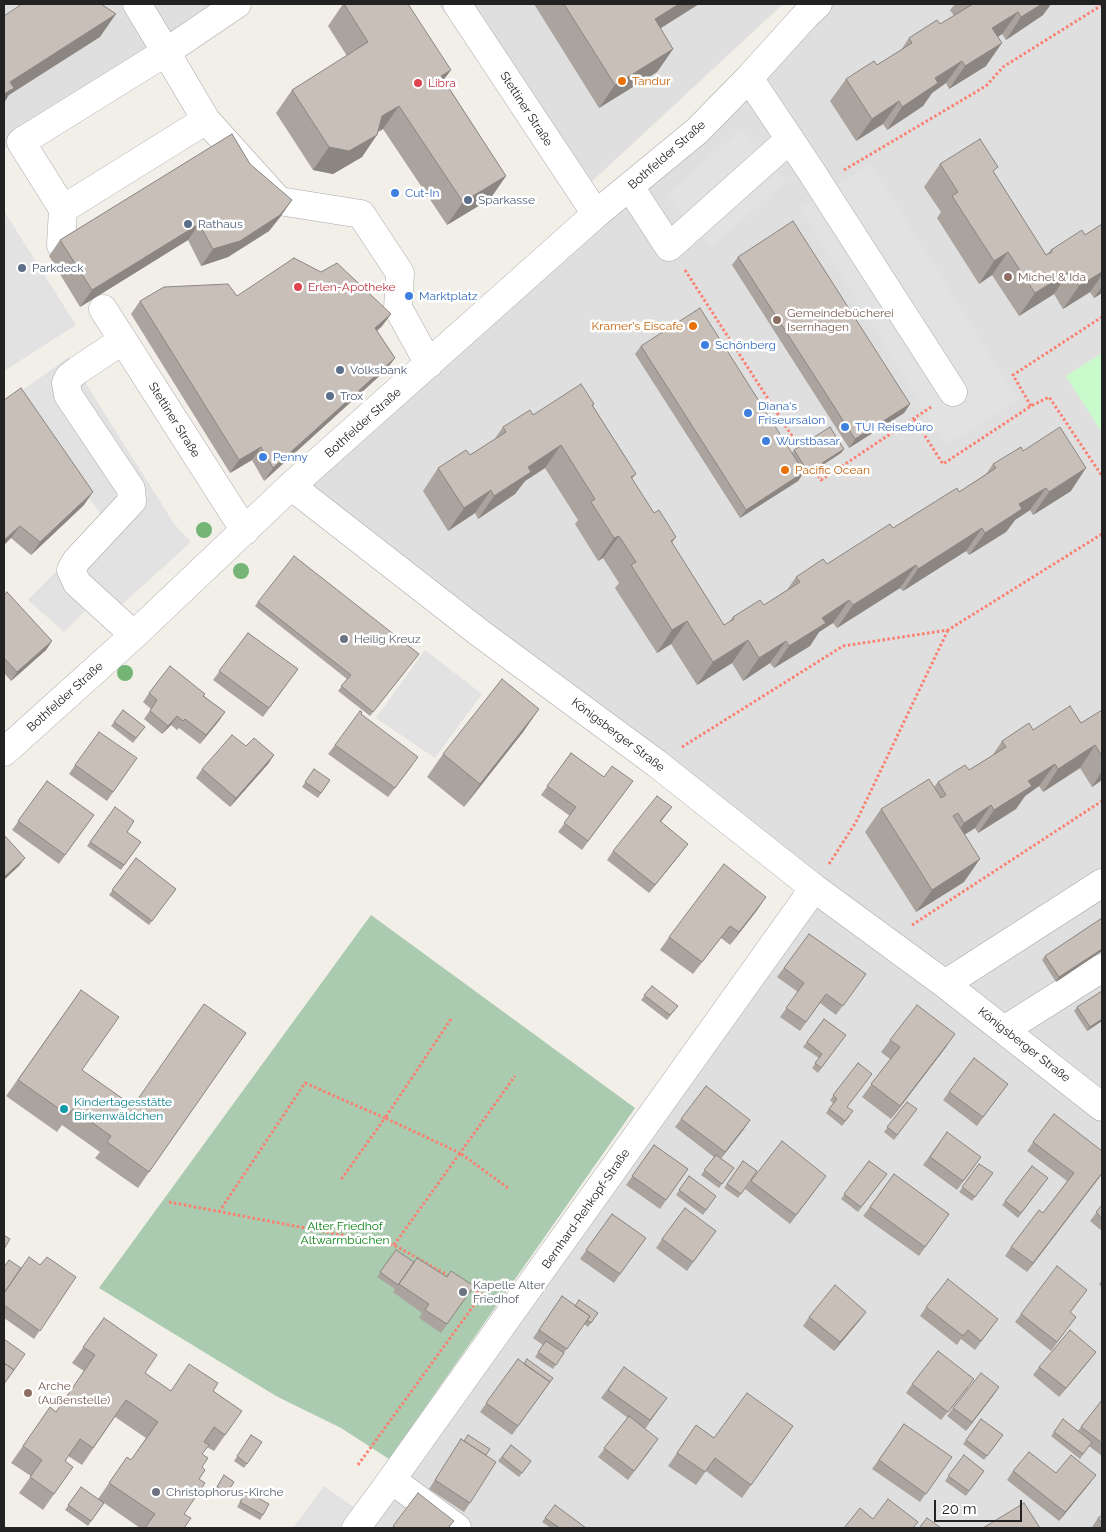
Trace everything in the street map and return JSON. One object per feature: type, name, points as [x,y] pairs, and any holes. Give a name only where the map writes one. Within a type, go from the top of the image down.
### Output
[{"type":"street","points":[[137,4],[206,120],[279,201],[361,214],[400,273],[398,308],[429,364]]},
{"type":"street","points":[[61,245],[63,209],[21,142],[166,52],[237,4]]},
{"type":"street","name":"Stettiner Straße","points":[[457,4],[596,214]]},
{"type":"street","name":"Bothfelder Straße","points":[[4,752],[134,635],[291,486],[596,214],[697,131],[749,78],[806,14],[818,4]]},
{"type":"street","points":[[749,78],[953,392]]},
{"type":"street","points":[[63,209],[206,120]]},
{"type":"street","points":[[630,187],[669,247],[790,139]]},
{"type":"street","name":"Stettiner Straße","points":[[103,309],[245,531]]},
{"type":"street","points":[[123,340],[78,370],[69,377],[66,383],[68,395],[131,489],[132,501],[76,561],[71,570],[77,582],[134,635]]},
{"type":"street","name":"Königsberger Straße","points":[[291,486],[481,634],[656,763],[814,888],[945,984],[1102,1107]]},
{"type":"street","points":[[945,984],[1102,883]]},
{"type":"street","name":"Bernhard-Rehkopf-Straße","points":[[356,1528],[814,888]]},
{"type":"street","points":[[1004,1030],[1102,968]]},
{"type":"street","points":[[392,1480],[457,1528]]},
{"type":"path","points":[[820,185],[986,86],[1003,67],[1102,6]]},
{"type":"path","points":[[669,247],[805,455]]},
{"type":"path","points":[[1031,406],[1013,375],[1102,317]]},
{"type":"path","points":[[810,463],[821,480],[953,392]]},
{"type":"path","points":[[914,418],[943,464],[1031,406],[1049,397],[1102,476]]},
{"type":"path","points":[[656,763],[715,728],[843,646],[948,630],[1102,534]]},
{"type":"path","points":[[814,888],[856,822],[948,630]]},
{"type":"path","points":[[886,942],[1102,801]]},
{"type":"path","points":[[340,1182],[451,1020]]},
{"type":"path","points":[[394,1245],[515,1076]]},
{"type":"path","points":[[218,1212],[305,1083],[460,1153],[508,1188]]},
{"type":"path","points":[[169,1202],[394,1245],[458,1281]]},
{"type":"path","points":[[358,1465],[482,1294],[466,1285]]},
{"type":"shaded area","points":[[4,4],[220,4],[4,149]]},
{"type":"shaded area","points":[[438,4],[783,4],[585,188]]},
{"type":"shaded area","points":[[818,4],[1102,4],[1102,1528],[356,1528],[814,888],[291,486]]},
{"type":"shaded area","points":[[741,129],[787,180],[712,247],[666,196]]},
{"type":"shaded area","points":[[871,164],[1018,400],[946,445],[800,209]]},
{"type":"shaded area","name":"Parkdeck","points":[[4,211],[76,325],[4,371]]},
{"type":"shaded area","points":[[69,357],[175,525],[191,542],[107,618],[92,604],[64,632],[28,600],[106,521],[13,397]]},
{"type":"shaded area","points":[[425,650],[482,694],[435,758],[376,718]]},
{"type":"shaded area","points":[[324,1486],[355,1508],[340,1528],[293,1528]]},
{"type":"green space","points":[[1102,353],[1102,433],[1066,376]]},
{"type":"green space","name":"Alter Friedhof Altwarmbüchen","points":[[371,915],[635,1108],[389,1459],[341,1428],[276,1396],[99,1288]]},
{"type":"building","points":[[22,4],[101,4],[116,14],[10,82],[14,88],[4,94],[4,16]]},
{"type":"building","points":[[344,4],[408,4],[451,70],[441,76],[506,176],[463,202],[399,106],[382,116],[377,135],[349,151],[329,147],[292,90],[368,42]]},
{"type":"building","points":[[564,4],[679,4],[655,19],[673,49],[615,85]]},
{"type":"building","points":[[973,4],[1042,4],[1021,17],[1018,12],[992,28],[1002,43],[965,66],[962,61],[935,78],[938,83],[902,107],[899,101],[872,119],[846,79],[874,61],[877,65],[912,43],[909,38],[937,20],[940,24]]},
{"type":"building","name":"Rathaus","points":[[232,134],[250,164],[292,200],[280,215],[240,241],[213,249],[199,224],[92,290],[60,240]]},
{"type":"building","points":[[980,139],[998,167],[993,171],[1046,255],[1082,230],[1085,235],[1102,224],[1102,272],[1079,286],[1070,271],[1035,293],[1008,252],[994,261],[952,196],[958,192],[940,164]]},
{"type":"building","points":[[793,221],[910,404],[855,439],[738,257]]},
{"type":"building","points":[[294,258],[321,272],[337,263],[391,314],[375,328],[395,358],[273,468],[261,447],[239,460],[140,301],[164,287],[228,284],[237,296]]},
{"type":"building","points":[[700,308],[804,472],[746,510],[641,346]]},
{"type":"building","points":[[581,384],[594,404],[592,405],[636,474],[631,477],[654,513],[659,510],[676,537],[671,541],[724,625],[760,600],[764,605],[800,582],[796,577],[823,559],[827,564],[890,524],[893,528],[957,488],[959,492],[996,468],[993,464],[1021,447],[1023,451],[1060,427],[1086,468],[1049,492],[1046,488],[1019,504],[1022,509],[985,533],[982,528],[918,569],[916,565],[853,605],[849,600],[822,618],[826,623],[789,646],[786,641],[759,658],[748,640],[713,662],[687,621],[672,630],[631,565],[636,562],[619,536],[614,538],[591,502],[595,499],[561,445],[528,467],[531,472],[494,496],[491,490],[464,508],[438,468],[466,450],[470,455],[506,432],[503,427],[530,410],[533,415]]},
{"type":"building","points":[[21,388],[93,492],[40,542],[20,526],[4,540],[4,400]]},
{"type":"building","points":[[830,427],[844,449],[808,472],[794,450]]},
{"type":"building","name":"Heilig Kreuz","points":[[294,556],[419,654],[373,712],[341,686],[351,675],[258,602]]},
{"type":"building","points":[[7,592],[52,641],[17,672],[4,658],[4,595]]},
{"type":"building","points":[[248,633],[298,669],[269,708],[219,671]]},
{"type":"building","points":[[170,666],[205,694],[203,696],[225,712],[206,735],[185,719],[183,721],[177,716],[168,726],[150,711],[157,700],[149,693]]},
{"type":"building","points":[[502,679],[539,709],[480,784],[443,754]]},
{"type":"building","points":[[1070,706],[1081,723],[1102,710],[1102,756],[1095,745],[1058,769],[1055,764],[1028,781],[1032,786],[994,810],[991,805],[964,823],[958,813],[953,816],[980,859],[932,890],[881,809],[929,779],[941,798],[946,795],[938,782],[965,765],[969,770],[1006,747],[1002,741],[1029,723],[1033,730]]},
{"type":"building","points":[[123,710],[145,727],[136,738],[114,722]]},
{"type":"building","points":[[360,711],[362,712],[361,714],[418,757],[395,788],[335,745]]},
{"type":"building","points":[[99,732],[137,758],[113,792],[75,765]]},
{"type":"building","points":[[232,735],[246,746],[254,738],[274,755],[236,798],[202,769]]},
{"type":"building","points":[[571,753],[604,777],[612,766],[633,781],[588,841],[564,823],[576,807],[547,786]]},
{"type":"building","points":[[314,769],[330,780],[321,793],[305,782]]},
{"type":"building","points":[[47,781],[94,815],[65,855],[18,821]]},
{"type":"building","points":[[657,796],[672,807],[660,821],[688,844],[655,885],[613,851]]},
{"type":"building","points":[[115,807],[134,821],[127,832],[141,842],[124,865],[90,842]]},
{"type":"building","points":[[4,835],[25,858],[4,877]]},
{"type":"building","points":[[136,858],[176,889],[152,921],[112,890]]},
{"type":"building","points":[[724,864],[766,897],[739,932],[730,926],[702,962],[669,937]]},
{"type":"building","points":[[1102,918],[1102,949],[1059,977],[1045,956]]},
{"type":"building","points":[[809,934],[866,974],[843,1006],[826,994],[806,1022],[786,1008],[804,983],[784,968]]},
{"type":"building","points":[[652,986],[678,1006],[670,1015],[644,995]]},
{"type":"building","name":"Kindertagesstätte Birkenwäldchen","points":[[81,990],[119,1017],[82,1070],[133,1106],[204,1004],[246,1033],[149,1172],[107,1142],[111,1136],[73,1109],[68,1115],[18,1080]]},
{"type":"building","points":[[1102,991],[1102,1019],[1090,1027],[1077,1007]]},
{"type":"building","points":[[917,1005],[955,1034],[900,1106],[871,1084],[900,1047],[890,1040]]},
{"type":"building","points":[[824,1019],[846,1035],[821,1068],[815,1063],[822,1054],[807,1042]]},
{"type":"building","points":[[974,1058],[1008,1084],[983,1117],[949,1092]]},
{"type":"building","points":[[858,1063],[872,1074],[847,1107],[853,1111],[845,1121],[829,1109],[837,1099],[833,1095]]},
{"type":"building","points":[[706,1086],[750,1120],[725,1152],[681,1119]]},
{"type":"building","points":[[907,1102],[917,1109],[897,1135],[887,1127]]},
{"type":"building","points":[[1054,1114],[1102,1151],[1102,1173],[1033,1263],[1011,1247],[1039,1210],[1043,1213],[1074,1173],[1033,1142]]},
{"type":"building","points":[[947,1132],[981,1157],[963,1181],[930,1157]]},
{"type":"building","points":[[782,1141],[826,1176],[796,1215],[751,1181]]},
{"type":"building","points":[[654,1145],[688,1169],[666,1200],[632,1176]]},
{"type":"building","points":[[716,1155],[734,1168],[722,1184],[704,1170]]},
{"type":"building","points":[[743,1161],[757,1171],[741,1194],[727,1184]]},
{"type":"building","points":[[869,1161],[887,1174],[861,1207],[844,1194]]},
{"type":"building","points":[[979,1164],[993,1173],[975,1197],[962,1187]]},
{"type":"building","points":[[1032,1166],[1048,1178],[1021,1213],[1005,1201]]},
{"type":"building","points":[[894,1174],[949,1214],[925,1247],[870,1207]]},
{"type":"building","points":[[689,1176],[716,1196],[706,1210],[679,1190]]},
{"type":"building","points":[[1102,1205],[1102,1218],[1096,1212]]},
{"type":"building","points":[[685,1208],[716,1231],[693,1262],[662,1239]]},
{"type":"building","points":[[612,1214],[646,1238],[620,1274],[586,1250]]},
{"type":"building","points":[[4,1235],[10,1239],[4,1249]]},
{"type":"building","points":[[396,1250],[414,1262],[398,1285],[380,1272]]},
{"type":"building","points":[[29,1257],[40,1265],[47,1257],[76,1277],[40,1331],[4,1305],[4,1293]]},
{"type":"building","points":[[417,1258],[447,1277],[451,1271],[474,1286],[447,1324],[425,1310],[429,1304],[399,1284]]},
{"type":"building","points":[[9,1260],[21,1268],[4,1293],[4,1267]]},
{"type":"building","points":[[1057,1266],[1087,1290],[1070,1312],[1076,1317],[1057,1342],[1021,1314]]},
{"type":"building","points":[[948,1279],[998,1319],[981,1341],[968,1330],[963,1336],[926,1307]]},
{"type":"building","points":[[835,1285],[866,1312],[840,1342],[809,1317]]},
{"type":"building","points":[[562,1296],[590,1316],[567,1349],[539,1330]]},
{"type":"building","points":[[579,1300],[598,1313],[591,1323],[587,1320],[590,1316],[575,1306]]},
{"type":"building","points":[[104,1318],[157,1355],[145,1373],[171,1391],[189,1364],[218,1383],[213,1391],[242,1411],[225,1435],[214,1427],[204,1442],[209,1445],[202,1454],[208,1458],[202,1467],[205,1470],[199,1479],[205,1483],[184,1514],[191,1518],[184,1528],[145,1528],[155,1514],[109,1483],[127,1457],[131,1460],[158,1422],[126,1400],[93,1448],[80,1439],[65,1461],[73,1467],[54,1494],[30,1477],[42,1460],[23,1446],[50,1407],[56,1412],[95,1355],[83,1347]]},
{"type":"building","points":[[1070,1330],[1096,1352],[1066,1388],[1039,1367]]},
{"type":"building","points":[[4,1339],[25,1354],[14,1370],[4,1363]]},
{"type":"building","points":[[546,1341],[564,1353],[556,1365],[538,1352]]},
{"type":"building","points":[[938,1351],[974,1379],[948,1412],[912,1384]]},
{"type":"building","points":[[518,1359],[550,1382],[518,1426],[486,1403]]},
{"type":"building","points":[[527,1359],[553,1378],[550,1382],[524,1364]]},
{"type":"building","points":[[4,1363],[14,1370],[4,1384]]},
{"type":"building","points":[[624,1367],[667,1398],[650,1420],[608,1390]]},
{"type":"building","points":[[981,1373],[999,1387],[972,1422],[953,1408]]},
{"type":"building","points":[[747,1393],[793,1426],[751,1485],[715,1458],[705,1472],[677,1453],[696,1425],[714,1438]]},
{"type":"building","points":[[1102,1400],[1102,1443],[1081,1427]]},
{"type":"building","points":[[629,1416],[658,1439],[634,1471],[604,1448]]},
{"type":"building","points":[[981,1419],[1003,1435],[987,1456],[966,1440]]},
{"type":"building","points":[[1063,1419],[1092,1442],[1083,1454],[1054,1432]]},
{"type":"building","points":[[904,1424],[952,1457],[926,1494],[879,1460]]},
{"type":"building","points":[[251,1435],[262,1442],[247,1464],[237,1456]]},
{"type":"building","points":[[468,1435],[490,1449],[486,1455],[464,1441]]},
{"type":"building","points":[[461,1439],[496,1462],[470,1503],[435,1480]]},
{"type":"building","points":[[511,1445],[531,1461],[522,1473],[502,1457]]},
{"type":"building","points":[[1029,1452],[1056,1473],[1071,1455],[1096,1475],[1065,1512],[1013,1471]]},
{"type":"building","points":[[964,1455],[984,1471],[969,1491],[948,1476]]},
{"type":"building","points":[[224,1475],[234,1482],[227,1493],[217,1487]]},
{"type":"building","points":[[81,1487],[104,1503],[91,1521],[68,1505]]},
{"type":"building","points":[[246,1491],[269,1504],[263,1515],[240,1502]]},
{"type":"building","points":[[418,1493],[454,1521],[448,1528],[396,1528],[393,1526]]},
{"type":"building","points":[[888,1499],[918,1522],[913,1528],[844,1528],[860,1508],[873,1519]]},
{"type":"building","points":[[1024,1503],[1040,1528],[983,1528]]},
{"type":"building","points":[[555,1505],[586,1528],[560,1528],[545,1518]]},
{"type":"building","points":[[1102,1515],[1102,1524],[1098,1518]]},
{"type":"building","points":[[927,1518],[941,1528],[919,1528]]},
{"type":"place","name":"Tandur","points":[[622,81]]},
{"type":"place","name":"Libra","points":[[418,83]]},
{"type":"place","name":"Cut-In","points":[[395,193]]},
{"type":"place","name":"Sparkasse","points":[[468,200]]},
{"type":"place","name":"Rathaus","points":[[188,224]]},
{"type":"place","name":"Parkdeck","points":[[22,268]]},
{"type":"place","name":"Michel & Ida","points":[[1008,277]]},
{"type":"place","name":"Erlen-Apotheke","points":[[298,287]]},
{"type":"place","name":"Marktplatz","points":[[409,296]]},
{"type":"place","name":"Gemeindebücherei Isernhagen","points":[[777,320]]},
{"type":"place","name":"Kramer's Eiscafe","points":[[693,326]]},
{"type":"place","name":"Schönberg","points":[[705,345]]},
{"type":"place","name":"Volksbank","points":[[340,370]]},
{"type":"place","name":"Trox","points":[[330,396]]},
{"type":"place","name":"Diana's Friseursalon","points":[[748,413]]},
{"type":"place","name":"TUI Reisebüro","points":[[845,427]]},
{"type":"place","name":"Wurstbasar","points":[[766,441]]},
{"type":"place","name":"Penny","points":[[263,457]]},
{"type":"place","name":"Pacific Ocean","points":[[785,470]]},
{"type":"place","name":"Heilig Kreuz","points":[[344,639]]},
{"type":"place","name":"Kindertagesstätte Birkenwäldchen","points":[[64,1109]]},
{"type":"place","name":"Kapelle Alter Friedhof","points":[[463,1292]]},
{"type":"place","name":"Arche (Außenstelle)","points":[[28,1393]]},
{"type":"place","name":"Christophorus-Kirche","points":[[156,1492]]}]
